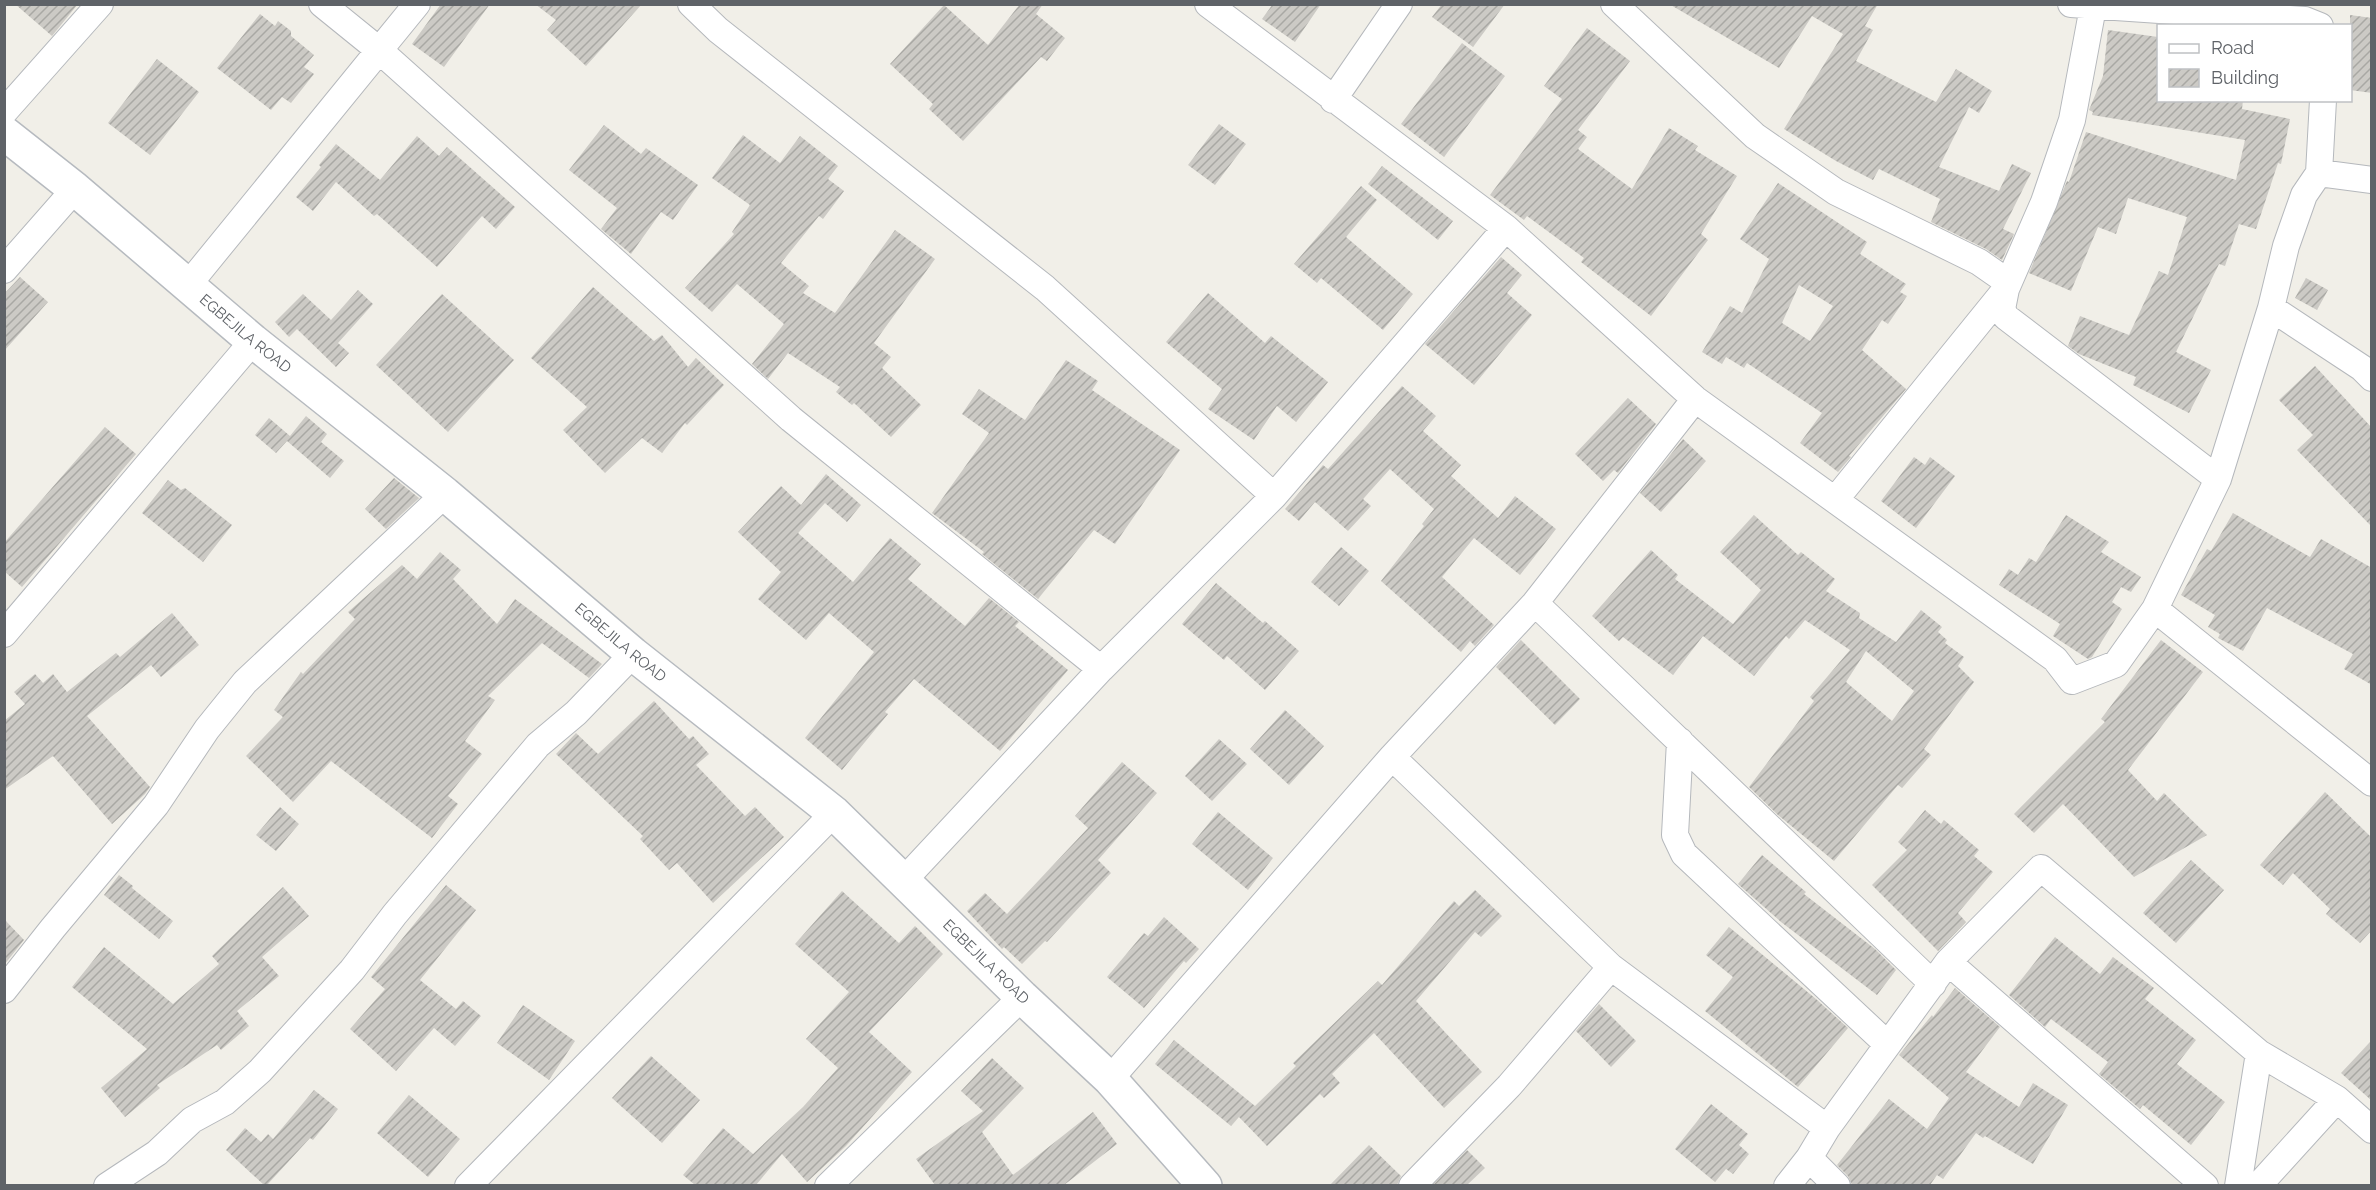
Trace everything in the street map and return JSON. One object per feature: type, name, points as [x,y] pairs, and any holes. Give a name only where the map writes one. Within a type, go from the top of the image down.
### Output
[{"type":"street","points":[[4,112],[100,4]]},
{"type":"street","points":[[322,4],[381,51],[791,419],[1101,669]]},
{"type":"street","points":[[188,285],[417,4]]},
{"type":"street","points":[[690,4],[718,30],[1045,288],[1274,496]]},
{"type":"street","points":[[1208,4],[1506,228],[1695,399],[2055,659],[2072,681],[2116,664],[2155,609],[2218,479],[2271,308],[2286,246],[2304,195],[2319,173],[2323,102]]},
{"type":"street","points":[[1333,100],[1400,4]]},
{"type":"street","points":[[1614,4],[1755,136],[1836,192],[1979,262],[2002,278],[2006,289]]},
{"type":"street","points":[[2218,479],[2006,317],[2002,309],[2006,289],[2044,202],[2072,120],[2082,6],[2305,20],[2315,24]]},
{"type":"street","name":"EGBEJILA ROAD","points":[[4,133],[75,189],[253,341],[445,494],[633,654],[834,813],[1022,998],[1110,1079],[1198,1183]]},
{"type":"street","points":[[2319,173],[2372,180]]},
{"type":"street","points":[[4,270],[75,189]]},
{"type":"street","points":[[904,880],[1101,669],[1274,496],[1506,228]]},
{"type":"street","points":[[1835,500],[2006,289]]},
{"type":"street","points":[[2271,308],[2362,368],[2372,378]]},
{"type":"street","points":[[4,634],[253,341]]},
{"type":"street","points":[[1110,1079],[1392,757],[1535,603],[1695,399]]},
{"type":"street","points":[[4,990],[156,805],[207,729],[245,682],[445,494]]},
{"type":"street","points":[[1535,603],[1933,984]]},
{"type":"street","points":[[2155,609],[2372,783]]},
{"type":"street","points":[[107,1185],[157,1153],[192,1120],[225,1102],[260,1071],[352,970],[395,914],[538,745],[576,713],[633,654]]},
{"type":"street","points":[[1680,741],[1675,834],[1684,854],[1887,1044]]},
{"type":"street","points":[[1392,757],[1611,967],[1827,1128]]},
{"type":"street","points":[[468,1185],[834,813]]},
{"type":"street","points":[[1787,1185],[1809,1158],[1827,1128],[1948,962],[2040,868],[2259,1053],[2337,1099],[2372,1130]]},
{"type":"street","points":[[1948,962],[2205,1185]]},
{"type":"street","points":[[1412,1185],[1509,1086],[1611,967]]},
{"type":"street","points":[[828,1185],[1022,998]]},
{"type":"street","points":[[2238,1185],[2259,1053]]},
{"type":"street","points":[[2258,1185],[2337,1099]]},
{"type":"street","points":[[1809,1158],[1837,1185]]},
{"type":"building","points":[[15,4],[78,4],[52,36]]},
{"type":"building","points":[[441,4],[490,4],[444,67],[412,44]]},
{"type":"building","points":[[535,4],[642,4],[586,66],[547,30],[556,20]]},
{"type":"building","points":[[1020,4],[1043,4],[1036,14],[1065,38],[1047,61],[1041,57],[963,141],[929,109],[933,104],[890,64],[944,5],[988,45]]},
{"type":"building","points":[[1273,4],[1321,4],[1295,42],[1262,19]]},
{"type":"building","points":[[1442,4],[1505,4],[1473,47],[1432,17]]},
{"type":"building","points":[[1669,4],[1878,4],[1865,26],[1873,30],[1856,61],[1936,102],[1956,69],[1992,91],[1979,113],[1969,107],[1939,167],[1999,191],[2012,164],[2031,173],[2003,229],[2014,234],[2002,260],[1986,249],[1931,222],[1940,199],[1879,169],[1873,180],[1836,161],[1784,129],[1843,34],[1812,16],[1779,68]]},
{"type":"building","points":[[260,14],[275,26],[278,21],[291,31],[291,36],[314,55],[304,67],[314,74],[291,103],[282,97],[271,110],[217,68]]},
{"type":"building","points":[[2350,15],[2372,18],[2372,93],[2352,90],[2352,24],[2350,24]]},
{"type":"building","points":[[1587,28],[1630,61],[1578,130],[1587,137],[1578,149],[1632,189],[1669,128],[1698,146],[1695,150],[1737,176],[1701,234],[1708,240],[1651,316],[1581,262],[1584,258],[1527,216],[1524,220],[1490,195],[1562,99],[1544,86]]},
{"type":"building","points":[[2108,30],[2157,37],[2157,102],[2243,102],[2242,109],[2290,119],[2281,164],[2278,163],[2256,229],[2239,224],[2225,266],[2219,264],[2176,352],[2211,370],[2189,413],[2133,385],[2136,377],[2079,354],[2068,346],[2080,316],[2129,335],[2159,271],[2168,275],[2187,217],[2128,198],[2116,234],[2098,227],[2071,291],[2029,273],[2067,181],[2069,182],[2086,132],[2236,180],[2245,140],[2092,115],[2093,112],[2089,110],[2103,76]]},
{"type":"building","points":[[1462,43],[1505,76],[1444,157],[1401,124]]},
{"type":"building","points":[[157,59],[199,92],[150,155],[108,123]]},
{"type":"building","points":[[1219,124],[1246,144],[1215,185],[1188,165]]},
{"type":"building","points":[[604,125],[641,154],[646,148],[698,185],[673,220],[661,212],[631,254],[601,229],[617,208],[569,170]]},
{"type":"building","points":[[743,135],[780,163],[800,136],[838,166],[828,179],[844,191],[823,219],[819,216],[781,263],[809,286],[803,293],[835,313],[895,230],[935,259],[874,343],[891,357],[882,368],[921,405],[891,437],[854,403],[852,405],[836,392],[840,387],[788,353],[768,379],[752,364],[784,324],[737,284],[712,312],[685,288],[734,234],[732,232],[750,205],[712,178]]},
{"type":"building","points":[[417,136],[439,156],[447,147],[515,207],[496,229],[482,216],[437,267],[377,214],[374,216],[336,182],[313,211],[296,197],[321,167],[319,165],[336,144],[380,180]]},
{"type":"building","points":[[1382,166],[1453,221],[1438,240],[1368,184]]},
{"type":"building","points":[[1778,183],[1867,242],[1860,254],[1906,284],[1900,292],[1907,296],[1888,324],[1882,320],[1862,350],[1906,389],[1838,472],[1800,443],[1822,413],[1747,363],[1744,368],[1726,357],[1722,364],[1702,352],[1730,306],[1742,313],[1769,259],[1740,239]],"holes":[[[1799,285],[1833,306],[1810,341],[1782,323]]]},
{"type":"building","points":[[1361,186],[1377,200],[1346,237],[1413,294],[1383,330],[1321,278],[1317,283],[1294,264]]},
{"type":"building","points":[[1501,257],[1522,275],[1507,293],[1532,315],[1474,385],[1425,344]]},
{"type":"building","points":[[20,277],[48,302],[4,351],[4,294]]},
{"type":"building","points":[[2306,278],[2328,290],[2317,310],[2295,298]]},
{"type":"building","points":[[593,287],[654,341],[662,335],[688,367],[696,358],[724,385],[687,425],[685,423],[662,453],[642,438],[605,473],[563,430],[587,407],[531,358]]},
{"type":"building","points":[[358,290],[373,304],[338,343],[349,353],[336,367],[297,329],[289,337],[275,322],[303,294],[331,320]]},
{"type":"building","points":[[1208,293],[1265,343],[1271,336],[1328,382],[1296,422],[1277,406],[1254,440],[1208,409],[1222,389],[1166,342]]},
{"type":"building","points":[[442,294],[514,360],[448,432],[376,365]]},
{"type":"building","points":[[1066,360],[1098,381],[1092,390],[1180,450],[1115,544],[1094,530],[1038,599],[982,554],[984,552],[932,513],[989,433],[962,414],[979,389],[1025,420]]},
{"type":"building","points":[[2315,366],[2372,428],[2372,527],[2297,450],[2313,435],[2279,400]]},
{"type":"building","points":[[1402,386],[1436,416],[1423,431],[1461,465],[1451,476],[1498,518],[1515,496],[1556,529],[1520,575],[1474,538],[1442,577],[1494,625],[1475,646],[1470,641],[1461,652],[1381,581],[1424,526],[1422,524],[1434,509],[1390,469],[1363,499],[1371,506],[1348,531],[1315,502],[1299,521],[1285,509],[1323,465],[1328,469]]},
{"type":"building","points":[[1628,398],[1656,424],[1618,473],[1614,470],[1603,481],[1575,454]]},
{"type":"building","points":[[306,416],[327,434],[321,442],[344,461],[330,478],[287,441],[276,453],[255,435],[269,418],[290,436]]},
{"type":"building","points":[[105,427],[136,454],[22,587],[4,571],[4,543]]},
{"type":"building","points":[[1683,439],[1706,461],[1661,512],[1640,493]]},
{"type":"building","points":[[1914,457],[1925,465],[1930,457],[1955,476],[1916,528],[1881,501]]},
{"type":"building","points":[[826,474],[861,505],[847,522],[825,503],[798,533],[853,582],[890,538],[921,564],[908,579],[965,626],[989,598],[1019,622],[1015,626],[1068,670],[1000,751],[914,679],[885,712],[888,714],[842,770],[805,738],[874,652],[829,613],[806,640],[758,599],[781,572],[738,532],[781,486],[801,505]]},
{"type":"building","points":[[394,478],[419,498],[386,529],[365,509]]},
{"type":"building","points":[[168,480],[181,490],[185,488],[232,525],[203,562],[142,513]]},
{"type":"building","points":[[2233,513],[2310,557],[2321,539],[2372,568],[2372,685],[2344,669],[2353,654],[2267,608],[2243,651],[2218,638],[2220,634],[2208,627],[2215,615],[2181,595],[2207,549],[2211,551]]},
{"type":"building","points":[[1754,515],[1798,555],[1801,552],[1835,579],[1826,591],[1860,613],[1859,618],[1896,642],[1921,610],[1942,627],[1938,632],[1947,640],[1945,643],[1964,657],[1958,666],[1974,682],[1924,749],[1931,755],[1902,788],[1898,785],[1834,861],[1778,815],[1749,787],[1814,701],[1810,697],[1850,650],[1805,620],[1789,639],[1786,636],[1754,676],[1703,636],[1673,675],[1623,637],[1619,641],[1592,616],[1651,550],[1678,575],[1675,579],[1733,624],[1761,590],[1720,552]],"holes":[[[1866,651],[1914,691],[1892,721],[1846,682]]]},
{"type":"building","points":[[2066,515],[2109,542],[2101,552],[2141,577],[2131,592],[2121,587],[2112,602],[2122,609],[2092,657],[2088,659],[2053,636],[2060,624],[1999,585],[2009,569],[2018,575],[2029,558],[2036,562]]},
{"type":"building","points":[[1341,547],[1369,571],[1339,606],[1311,582]]},
{"type":"building","points":[[440,552],[461,570],[453,579],[497,624],[515,599],[602,664],[589,678],[542,643],[488,696],[495,700],[465,741],[482,754],[448,796],[458,804],[432,838],[331,761],[293,802],[246,756],[283,717],[274,710],[301,672],[303,674],[355,619],[348,612],[402,565],[417,579]]},
{"type":"building","points":[[1216,583],[1299,651],[1265,690],[1227,656],[1224,660],[1182,624]]},
{"type":"building","points":[[172,613],[199,645],[161,677],[151,665],[87,716],[150,787],[145,794],[112,824],[53,756],[4,790],[4,721],[25,704],[14,692],[35,674],[43,683],[53,674],[67,692],[116,653],[120,657]]},
{"type":"building","points":[[1521,640],[1580,699],[1555,725],[1496,667]]},
{"type":"building","points":[[2161,640],[2203,672],[2128,770],[2157,801],[2164,793],[2207,835],[2134,877],[2063,804],[2034,833],[2014,814],[2105,722],[2101,719]]},
{"type":"building","points":[[654,701],[689,739],[693,736],[709,754],[696,765],[745,816],[755,807],[784,837],[713,903],[677,863],[669,870],[640,839],[643,836],[556,754],[576,733],[598,754]]},
{"type":"building","points":[[1285,710],[1324,746],[1289,785],[1250,749]]},
{"type":"building","points":[[1219,739],[1247,764],[1212,801],[1185,776]]},
{"type":"building","points":[[1122,762],[1157,793],[1098,860],[1111,873],[1047,942],[1045,941],[1022,964],[1004,947],[1002,949],[967,911],[985,893],[1007,914],[1088,828],[1075,816]]},
{"type":"building","points":[[2325,792],[2372,838],[2372,930],[2360,943],[2326,914],[2330,909],[2293,873],[2283,885],[2260,865]]},
{"type":"building","points":[[280,807],[299,824],[276,851],[256,835]]},
{"type":"building","points":[[1925,810],[1941,824],[1944,820],[1979,850],[1974,856],[1993,872],[1958,913],[1966,922],[1938,951],[1872,885],[1907,850],[1898,842]]},
{"type":"building","points":[[1218,812],[1273,858],[1248,890],[1192,844]]},
{"type":"building","points":[[1762,855],[1806,892],[1804,894],[1875,949],[1896,970],[1877,995],[1781,922],[1738,884]]},
{"type":"building","points":[[2191,860],[2224,890],[2176,943],[2143,913]]},
{"type":"building","points":[[119,875],[173,921],[159,939],[104,895]]},
{"type":"building","points":[[446,885],[476,910],[420,980],[456,1009],[463,1001],[481,1016],[455,1046],[434,1028],[396,1071],[350,1029],[385,989],[371,977]]},
{"type":"building","points":[[283,887],[309,916],[262,957],[279,976],[237,1011],[249,1026],[221,1050],[217,1045],[157,1085],[160,1088],[125,1117],[101,1088],[147,1049],[72,987],[104,947],[173,1004],[219,964],[212,956]]},
{"type":"building","points":[[1475,890],[1502,916],[1481,937],[1475,932],[1416,1001],[1482,1072],[1444,1108],[1374,1033],[1332,1074],[1340,1083],[1324,1098],[1320,1094],[1267,1146],[1239,1117],[1231,1126],[1155,1064],[1174,1040],[1255,1106],[1296,1066],[1293,1063],[1378,981],[1382,985],[1454,901],[1459,906]]},
{"type":"building","points":[[842,891],[899,943],[915,926],[943,954],[869,1032],[912,1072],[846,1146],[807,1182],[782,1154],[756,1185],[695,1185],[683,1175],[723,1128],[753,1154],[803,1107],[838,1068],[806,1039],[849,992],[795,944]]},
{"type":"building","points":[[1164,917],[1199,949],[1186,963],[1184,961],[1144,1008],[1107,977],[1144,933],[1148,936]]},
{"type":"building","points":[[4,919],[24,940],[4,965]]},
{"type":"building","points":[[1729,927],[1848,1028],[1798,1087],[1705,1011],[1733,977],[1706,955]]},
{"type":"building","points":[[2055,937],[2100,974],[2113,957],[2154,988],[2145,999],[2196,1040],[2177,1064],[2225,1102],[2191,1145],[2143,1105],[2140,1109],[2099,1074],[2108,1062],[2051,1019],[2045,1027],[2009,995]]},
{"type":"building","points":[[1955,988],[2000,1027],[1966,1072],[2019,1107],[2033,1083],[2068,1105],[2033,1164],[1976,1133],[1943,1179],[1937,1175],[1930,1185],[1852,1185],[1848,1176],[1837,1165],[1889,1099],[1927,1129],[1949,1098],[1899,1055]]},
{"type":"building","points":[[1599,1004],[1636,1041],[1611,1067],[1576,1031]]},
{"type":"building","points":[[523,1005],[575,1041],[549,1080],[497,1043]]},
{"type":"building","points":[[2372,1040],[2372,1101],[2341,1073]]},
{"type":"building","points":[[651,1056],[700,1100],[662,1143],[612,1098]]},
{"type":"building","points":[[992,1058],[1024,1088],[982,1132],[1013,1175],[1093,1112],[1117,1144],[1064,1185],[935,1185],[916,1159],[983,1111],[961,1091]]},
{"type":"building","points":[[314,1090],[338,1109],[313,1140],[310,1138],[267,1185],[264,1185],[226,1150],[245,1128],[261,1142],[268,1134],[273,1139]]},
{"type":"building","points":[[409,1095],[460,1139],[428,1177],[377,1133]]},
{"type":"building","points":[[1711,1104],[1748,1134],[1739,1145],[1749,1154],[1733,1174],[1726,1169],[1715,1182],[1675,1149]]},
{"type":"building","points":[[1369,1145],[1401,1176],[1397,1185],[1330,1185]]},
{"type":"building","points":[[1467,1150],[1485,1168],[1467,1185],[1433,1185]]}]
